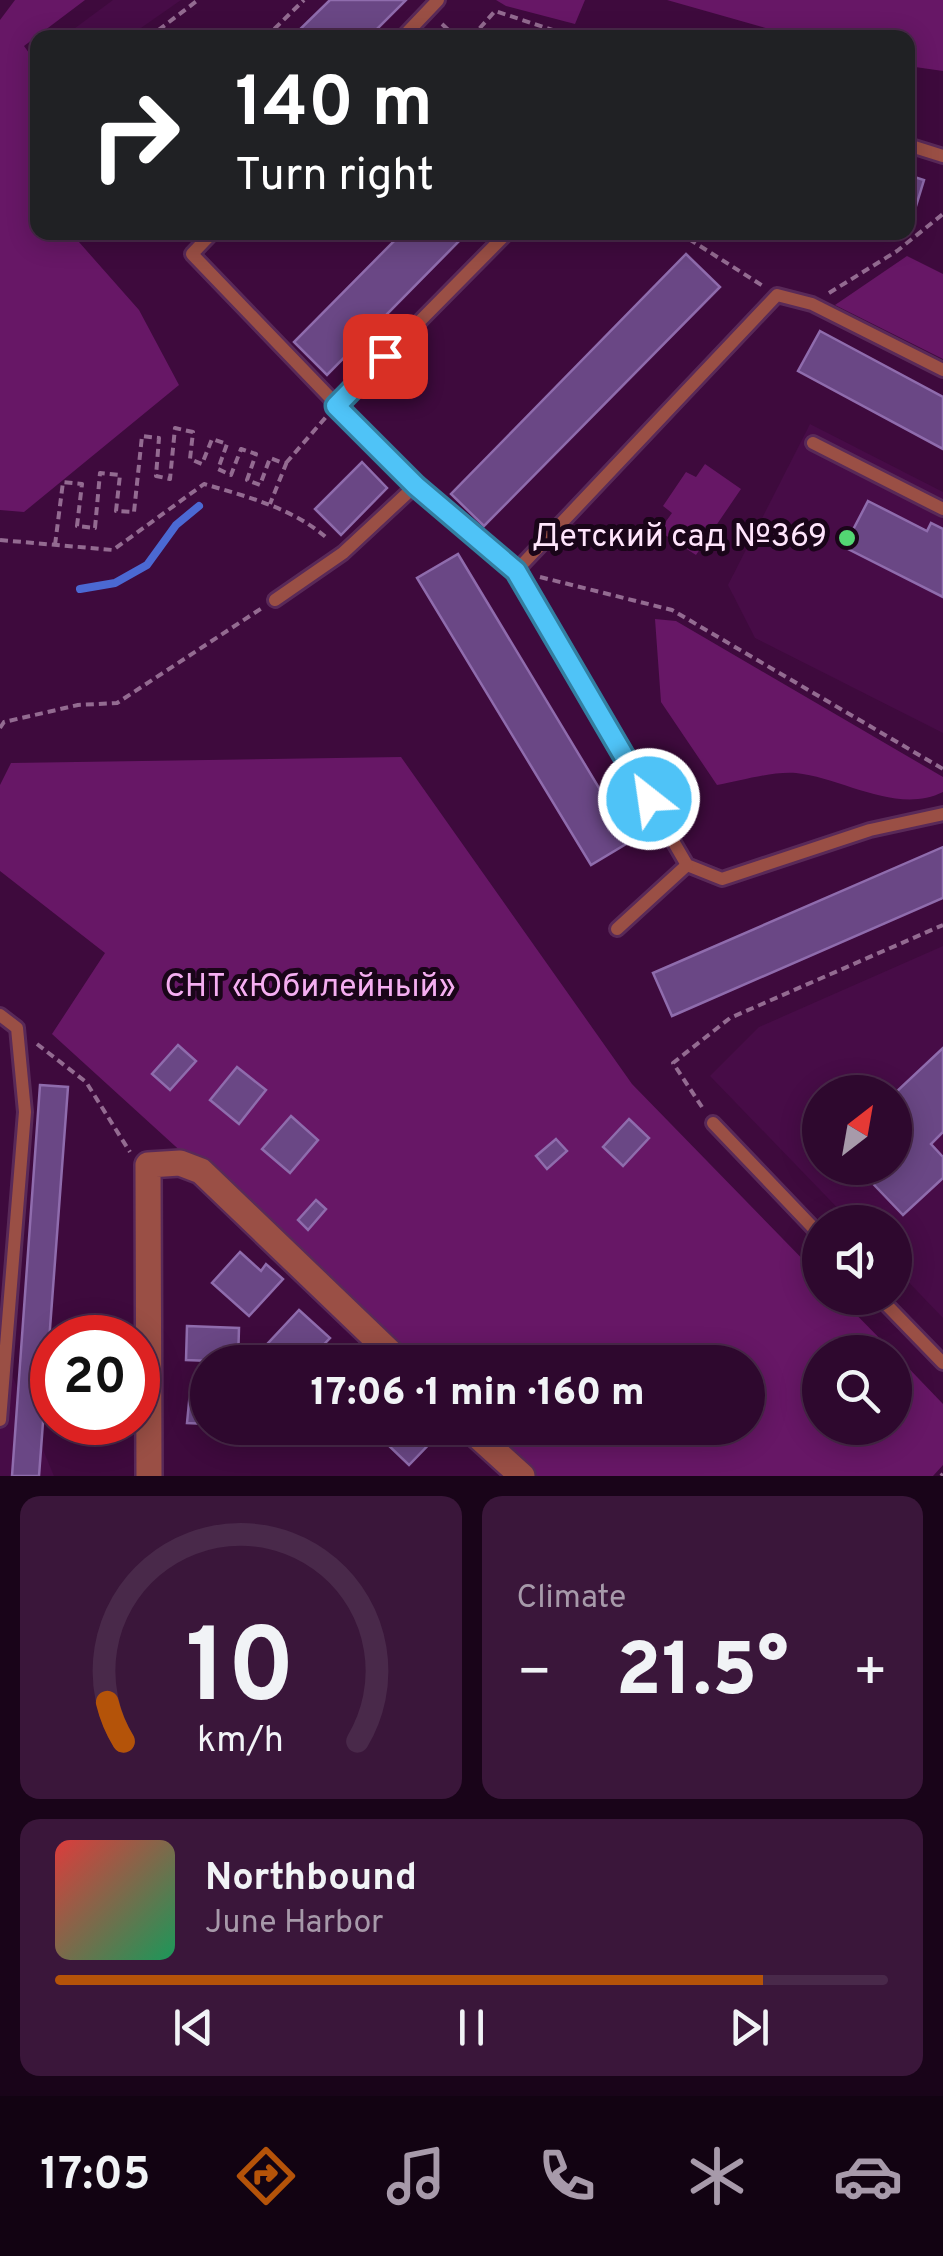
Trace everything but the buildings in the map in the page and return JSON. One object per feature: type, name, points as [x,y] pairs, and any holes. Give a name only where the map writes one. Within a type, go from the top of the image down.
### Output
[{"type":"street","points":[[150,1476],[148,1165],[180,1164],[201,1171],[382,1345]]},
{"type":"street","points":[[488,1445],[522,1476]]},
{"type":"lane","points":[[410,30],[438,0]]},
{"type":"lane","points":[[915,147],[943,156]]},
{"type":"lane","points":[[205,240],[192,254],[416,486],[516,571],[687,865],[722,879],[870,830],[943,814]]},
{"type":"lane","points":[[336,406],[500,240]]},
{"type":"lane","points":[[516,571],[777,295],[812,304],[943,370]]},
{"type":"lane","points":[[813,443],[943,509]]},
{"type":"lane","points":[[274,600],[343,553],[416,486]]},
{"type":"lane","points":[[616,929],[687,865]]},
{"type":"lane","points":[[0,1015],[17,1028],[25,1112],[0,1420]]},
{"type":"lane","points":[[713,1123],[802,1216]]},
{"type":"lane","points":[[896,1315],[943,1363]]},
{"type":"path","points":[[159,30],[198,0]]},
{"type":"path","points":[[273,30],[304,0]]},
{"type":"path","points":[[478,30],[495,11],[553,30]]},
{"type":"path","points":[[915,237],[943,214]]},
{"type":"path","points":[[691,240],[777,295]]},
{"type":"path","points":[[812,304],[911,240]]},
{"type":"path","points":[[270,504],[286,464],[336,406]]},
{"type":"path","points":[[55,546],[63,482],[82,484],[77,526],[95,528],[100,473],[120,475],[116,510],[134,512],[142,436],[159,438],[156,476],[170,478],[175,428],[193,432],[190,459],[202,464],[212,439],[227,444],[218,469],[232,475],[241,448],[256,454],[247,480],[260,485],[270,458],[286,464]]},
{"type":"path","points":[[0,540],[114,550],[204,484],[270,504],[309,522],[343,553]]},
{"type":"path","points":[[516,571],[672,610],[943,769]]},
{"type":"path","points":[[0,728],[4,722],[78,705],[118,703],[274,600]]},
{"type":"path","points":[[713,1123],[673,1063],[730,1018],[943,925]]},
{"type":"path","points":[[17,1028],[86,1082],[131,1154],[148,1165]]},
{"type":"shaded area","points":[[113,0],[181,0],[138,30],[72,30]]},
{"type":"shaded area","name":"Детский сад №369","points":[[810,424],[943,492],[943,733],[755,638],[728,585]]},
{"type":"shaded area","points":[[943,946],[943,1318],[912,1286],[912,1205],[835,1205],[815,1185],[912,1185],[912,1075],[802,1075],[802,1171],[710,1076],[759,1027]]},
{"type":"shaded area","points":[[0,1346],[30,1418],[30,1445],[41,1445],[54,1476],[0,1476]]},
{"type":"green space","points":[[15,0],[85,0],[45,30],[30,30],[30,41],[24,46],[30,54],[30,240],[77,240],[139,310],[179,385],[24,512],[0,510],[0,20]]},
{"type":"green space","points":[[496,0],[585,0],[575,24]]},
{"type":"green space","points":[[667,0],[943,0],[943,71],[915,67],[915,30],[772,30]]},
{"type":"green space","points":[[907,256],[943,274],[943,359],[835,305]]},
{"type":"green space","points":[[705,464],[741,489],[696,555],[659,531],[672,513],[663,506],[686,472],[696,477]]},
{"type":"green space","points":[[655,619],[676,621],[943,777],[943,792],[925,798],[889,797],[796,773],[717,785],[661,702]]},
{"type":"green space","name":"СНТ «Юбилейный»","points":[[401,757],[632,1084],[802,1259],[802,1315],[857,1315],[876,1335],[802,1335],[802,1445],[912,1445],[912,1372],[943,1404],[943,1465],[933,1476],[537,1476],[502,1445],[765,1445],[765,1345],[393,1345],[52,1034],[105,953],[0,871],[0,785],[11,763]]},
{"type":"waterway","points":[[80,589],[115,583],[147,565],[176,525],[199,506]]},
{"type":"place","name":"Детский сад №369","points":[[847,538]]},
{"type":"route","points":[[385,356],[336,406],[457,524],[516,571],[649,799]]}]
